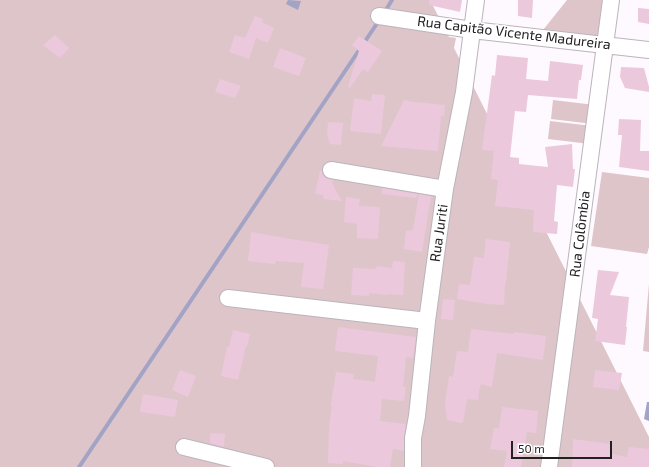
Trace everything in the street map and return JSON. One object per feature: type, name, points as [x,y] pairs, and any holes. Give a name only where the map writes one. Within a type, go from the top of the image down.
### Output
[{"type":"street","name":"Rua Juriti","points":[[413,467],[414,438],[427,322],[445,189],[464,92],[476,0]]},
{"type":"street","name":"Rua Colômbia","points":[[550,467],[611,0]]},
{"type":"street","name":"Rua Capitão Vicente Madureira","points":[[379,16],[472,30],[649,50]]},
{"type":"street","points":[[331,170],[445,189]]},
{"type":"street","points":[[228,298],[427,322]]},
{"type":"street","points":[[184,447],[266,467]]},
{"type":"shaded area","points":[[0,0],[430,0],[449,37],[456,38],[454,48],[649,437],[649,467],[0,467]]},
{"type":"shaded area","points":[[567,0],[605,0],[599,44],[543,30]]},
{"type":"shaded area","points":[[553,100],[595,105],[593,124],[551,119]]},
{"type":"shaded area","points":[[550,121],[592,126],[590,144],[548,139]]},
{"type":"shaded area","points":[[602,172],[649,178],[649,247],[647,254],[591,246]]},
{"type":"shaded area","points":[[649,284],[649,352],[643,351]]},
{"type":"water","points":[[288,0],[301,1],[298,10],[286,4]]},
{"type":"water","points":[[647,402],[649,402],[649,421],[644,419]]},
{"type":"building","points":[[429,0],[462,0],[460,12],[429,5]]},
{"type":"building","points":[[518,0],[533,0],[532,18],[518,16]]},
{"type":"building","points":[[638,8],[649,9],[649,24],[638,22]]},
{"type":"building","points":[[255,16],[263,19],[262,22],[274,28],[268,43],[256,38],[249,59],[229,52],[235,35],[245,38]]},
{"type":"building","points":[[55,35],[69,48],[60,58],[43,45]]},
{"type":"building","points":[[359,36],[382,51],[368,72],[363,69],[350,88],[348,86],[359,51],[352,45]]},
{"type":"building","points":[[280,48],[306,58],[299,76],[273,67]]},
{"type":"building","points":[[497,55],[528,58],[526,79],[548,81],[550,61],[583,65],[581,80],[579,80],[577,99],[528,95],[526,112],[515,111],[510,157],[519,158],[519,164],[548,167],[545,147],[572,144],[573,169],[575,169],[573,187],[557,185],[554,221],[558,222],[557,234],[533,232],[534,210],[495,206],[498,180],[491,179],[494,151],[482,150],[492,75],[495,76]]},
{"type":"building","points":[[621,67],[644,68],[649,92],[625,88],[620,77]]},
{"type":"building","points":[[220,79],[241,86],[235,98],[215,92]]},
{"type":"building","points":[[372,94],[385,95],[381,134],[350,131],[354,98],[371,101]]},
{"type":"building","points":[[404,100],[445,105],[444,116],[441,116],[438,151],[381,146]]},
{"type":"building","points":[[619,119],[641,120],[640,151],[649,151],[649,171],[619,167],[622,135],[618,135]]},
{"type":"building","points":[[328,122],[343,123],[341,145],[330,144],[327,134]]},
{"type":"building","points":[[320,171],[322,171],[325,178],[333,180],[332,183],[342,201],[324,199],[323,195],[315,194]]},
{"type":"building","points":[[382,188],[417,194],[416,198],[382,194]]},
{"type":"building","points":[[419,194],[431,196],[422,252],[404,249],[406,231],[413,230]]},
{"type":"building","points":[[346,197],[360,199],[359,206],[380,207],[378,239],[357,238],[357,224],[344,222]]},
{"type":"building","points":[[251,232],[329,245],[323,289],[301,287],[304,263],[276,261],[275,264],[248,261]]},
{"type":"building","points":[[486,239],[510,242],[504,305],[457,299],[459,284],[470,285],[474,257],[484,258]]},
{"type":"building","points":[[393,261],[405,262],[403,295],[369,293],[369,296],[351,295],[353,268],[376,269],[377,266],[392,268]]},
{"type":"building","points":[[598,270],[619,272],[610,295],[629,297],[625,345],[595,341],[598,319],[592,318]]},
{"type":"building","points":[[443,299],[455,300],[453,320],[441,319]]},
{"type":"building","points":[[338,327],[416,337],[413,358],[406,357],[403,387],[406,387],[404,401],[382,399],[380,421],[406,424],[404,451],[393,449],[390,467],[377,467],[343,461],[343,464],[328,463],[329,427],[336,372],[354,374],[353,379],[375,382],[378,356],[335,351]]},
{"type":"building","points":[[471,329],[546,336],[543,360],[497,353],[492,387],[481,384],[478,400],[467,399],[463,423],[447,420],[445,403],[449,376],[453,377],[457,351],[468,352]]},
{"type":"building","points":[[233,330],[250,334],[238,380],[221,376],[227,347],[229,347]]},
{"type":"building","points":[[180,370],[196,376],[188,397],[172,390]]},
{"type":"building","points":[[595,370],[622,373],[619,390],[593,387]]},
{"type":"building","points":[[143,394],[178,400],[175,417],[140,412]]},
{"type":"building","points":[[502,407],[538,411],[536,433],[527,432],[521,467],[504,467],[507,451],[490,449],[494,428],[499,428]]},
{"type":"building","points":[[210,433],[225,434],[224,447],[210,443]]},
{"type":"building","points":[[573,439],[611,444],[611,454],[627,457],[629,447],[649,449],[649,467],[572,467]]},
{"type":"waterway","points":[[384,13],[392,0]]},
{"type":"waterway","points":[[79,467],[380,19]]}]
